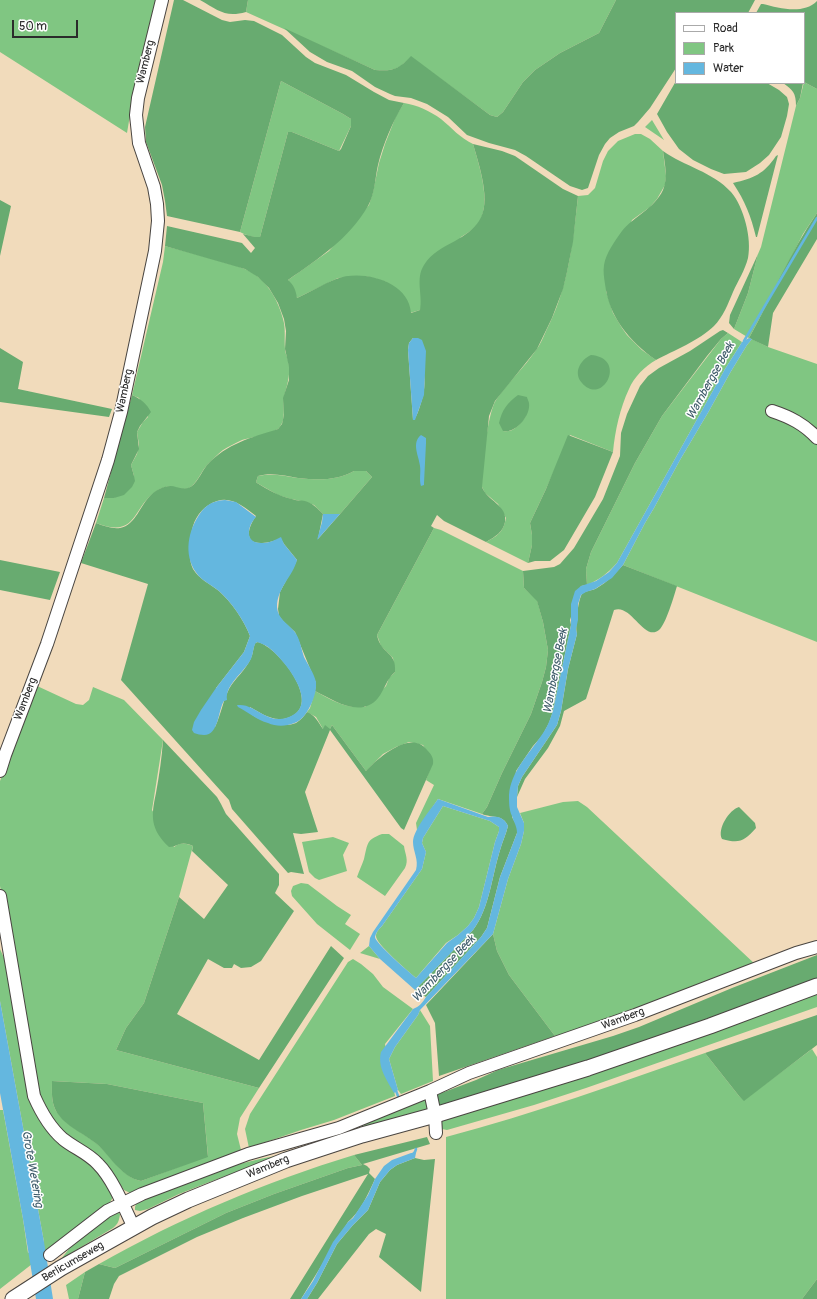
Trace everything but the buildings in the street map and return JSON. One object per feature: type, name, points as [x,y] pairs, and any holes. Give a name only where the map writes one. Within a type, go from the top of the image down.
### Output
[{"type":"main road","name":"Wamberg","points":[[134,1228],[152,1217],[188,1200],[286,1160],[362,1135],[435,1115],[595,1065],[710,1026],[817,986]]},
{"type":"main road","name":"Berlicumseweg","points":[[13,1299],[54,1272],[134,1228]]},
{"type":"street","name":"Wamberg","points":[[0,771],[47,644],[108,460],[155,251],[158,221],[157,204],[154,188],[139,143],[136,115],[138,98],[162,0]]},
{"type":"street","points":[[772,411],[788,416],[810,431],[817,438]]},
{"type":"street","points":[[0,896],[34,1096],[41,1112],[50,1126],[64,1139],[92,1157],[100,1165],[122,1203],[134,1228]]},
{"type":"street","name":"Wamberg","points":[[122,1203],[248,1154],[339,1128],[430,1091],[469,1073],[635,1015],[796,953],[817,947]]},
{"type":"street","points":[[430,1091],[435,1115],[436,1133]]},
{"type":"street","name":"Berlicumseweg","points":[[50,1254],[107,1211],[122,1203]]},
{"type":"green space","points":[[0,0],[158,0],[127,133],[0,52]]},
{"type":"green space","points":[[174,0],[183,0],[222,20],[230,22],[245,20],[254,21],[282,35],[306,57],[315,63],[346,75],[389,100],[404,103],[392,125],[383,149],[368,206],[352,229],[332,248],[288,280],[294,288],[297,298],[336,279],[347,276],[371,277],[382,280],[402,293],[408,302],[411,313],[420,310],[420,276],[424,265],[442,248],[462,237],[471,230],[477,224],[483,213],[483,183],[473,144],[502,151],[515,156],[563,189],[578,196],[573,242],[567,272],[563,289],[552,318],[537,349],[495,401],[489,416],[482,487],[488,496],[503,511],[505,516],[504,526],[498,534],[486,542],[444,521],[437,515],[431,526],[434,528],[377,635],[382,646],[394,660],[395,672],[378,698],[371,704],[364,707],[347,706],[315,691],[316,683],[295,632],[279,616],[278,609],[280,592],[297,560],[281,539],[265,543],[256,543],[252,541],[249,530],[256,516],[243,506],[228,500],[213,502],[202,510],[194,522],[191,533],[190,554],[193,569],[201,579],[219,591],[228,601],[241,618],[250,636],[244,652],[216,688],[215,727],[229,689],[249,662],[255,643],[258,642],[273,651],[288,668],[300,689],[302,699],[300,708],[294,715],[285,719],[272,718],[250,707],[251,714],[255,717],[266,722],[285,725],[296,723],[307,712],[310,713],[323,729],[325,725],[330,729],[332,725],[366,771],[386,753],[404,744],[420,744],[433,758],[433,764],[404,830],[401,828],[330,730],[305,792],[318,832],[301,834],[293,833],[304,874],[288,873],[232,809],[229,800],[121,680],[148,584],[81,563],[96,523],[114,528],[125,526],[134,519],[147,499],[156,491],[170,486],[184,488],[191,487],[207,465],[223,451],[240,442],[278,429],[282,424],[284,415],[283,398],[289,380],[289,367],[285,349],[286,331],[284,319],[278,303],[269,288],[258,277],[245,269],[165,246],[167,226],[242,243],[251,253],[255,248],[243,234],[260,237],[288,132],[292,132],[339,151],[351,126],[351,119],[281,81],[240,232],[167,216],[162,185],[146,142],[145,127]],"holes":[[[413,338],[422,364],[425,379],[423,396],[416,417],[413,420],[408,350],[409,343]],[[354,471],[366,471],[372,477],[318,539],[323,514],[317,508],[308,502],[294,500],[278,494],[256,482],[258,476],[263,475],[273,474],[298,478],[320,479],[340,477]]]},
{"type":"green space","points":[[200,0],[248,0],[246,12],[232,14],[217,10]]},
{"type":"green space","points":[[248,0],[616,0],[599,33],[560,53],[535,70],[523,82],[503,112],[497,117],[490,115],[411,57],[395,69],[375,70],[246,12]]},
{"type":"green space","points":[[616,0],[755,0],[749,12],[675,12],[675,70],[650,108],[638,122],[634,126],[619,132],[610,138],[605,144],[599,155],[588,188],[582,190],[570,186],[515,150],[467,135],[448,117],[427,104],[411,98],[390,94],[375,87],[352,71],[327,62],[310,52],[284,28],[375,70],[395,69],[411,56],[490,115],[497,117],[503,112],[523,82],[535,70],[560,53],[599,33]]},
{"type":"green space","points":[[817,1],[817,89],[805,83],[805,12],[757,12],[761,4],[791,9],[805,8]]},
{"type":"green space","points":[[281,81],[351,119],[351,126],[339,151],[292,132],[288,132],[260,237],[252,237],[240,232]]},
{"type":"green space","points":[[675,83],[675,84],[769,84],[787,97],[789,104],[781,137],[769,155],[746,172],[724,174],[693,160],[679,149],[657,114]]},
{"type":"green space","points":[[805,83],[817,89],[817,213],[803,234],[749,338],[734,329],[748,293],[796,106]]},
{"type":"green space","points":[[784,84],[803,84],[800,98],[796,106],[793,92]]},
{"type":"green space","points":[[404,103],[419,107],[432,113],[460,136],[473,144],[481,172],[484,193],[483,213],[480,221],[476,226],[461,237],[420,310],[410,313],[386,282],[365,276],[338,278],[297,298],[288,280],[329,251],[369,205],[385,144],[396,116]]},
{"type":"green space","points":[[652,120],[664,140],[645,127]]},
{"type":"green space","points":[[635,134],[641,134],[650,139],[663,151],[666,176],[665,185],[657,199],[650,207],[632,220],[606,291],[613,313],[627,335],[642,350],[656,360],[640,372],[629,389],[618,420],[613,452],[570,435],[530,523],[532,545],[528,563],[486,542],[500,533],[506,518],[498,504],[485,493],[482,487],[484,455],[490,417],[496,400],[531,357],[543,339],[560,299],[574,231],[578,196],[588,195],[595,188],[603,161],[608,151],[618,141]],"holes":[[[526,416],[514,429],[510,431],[503,431]]]},
{"type":"green space","points":[[663,151],[716,179],[731,192],[736,198],[743,214],[748,233],[749,250],[748,258],[743,271],[720,319],[714,326],[694,341],[656,360],[637,345],[616,318],[607,296],[604,279],[604,265],[609,252],[622,231],[659,197],[663,190],[666,176]]},
{"type":"green space","points":[[778,155],[756,237],[747,209],[733,183],[753,177],[763,171]]},
{"type":"green space","points":[[0,200],[11,206],[0,256]]},
{"type":"green space","points":[[817,213],[817,239],[773,313],[768,347],[749,338],[798,243]]},
{"type":"green space","points":[[165,246],[234,265],[246,270],[262,280],[270,290],[279,307],[283,319],[285,330],[285,350],[289,364],[289,377],[284,397],[284,415],[282,424],[276,430],[242,440],[223,450],[208,464],[194,484],[189,488],[182,489],[164,487],[151,495],[128,524],[120,527],[110,527],[96,523],[104,498],[114,498],[134,476],[131,465],[137,454],[139,445],[137,432],[148,417],[139,398],[132,395],[163,262]]},
{"type":"green space","points":[[758,254],[748,293],[734,329],[729,323],[730,315]]},
{"type":"green space","points":[[723,330],[728,333],[707,356],[662,416],[635,463],[591,552],[586,569],[587,585],[581,586],[570,620],[571,625],[553,711],[549,723],[542,736],[533,746],[516,771],[512,817],[517,826],[517,833],[500,877],[487,928],[481,937],[426,997],[415,990],[473,930],[479,921],[487,901],[498,857],[508,826],[506,822],[500,818],[482,814],[487,807],[531,714],[546,667],[548,650],[543,622],[537,601],[524,588],[523,571],[554,567],[560,564],[574,548],[603,499],[620,456],[621,433],[627,414],[640,386],[648,376]]},
{"type":"green space","points":[[728,333],[742,342],[725,369],[617,563],[603,576],[587,585],[586,569],[591,552],[635,463],[662,416],[721,339]]},
{"type":"green space","points":[[752,339],[768,347],[817,364],[817,431],[778,419],[817,439],[817,642],[623,565],[680,460],[730,373]]},
{"type":"green space","points":[[0,348],[23,362],[18,389],[112,409],[109,417],[0,402]]},
{"type":"green space","points":[[591,355],[602,358],[608,364],[610,372],[604,385],[597,389],[590,389],[582,383],[578,375],[581,363]]},
{"type":"green space","points":[[132,395],[143,402],[151,412],[137,432],[139,449],[131,465],[135,481],[132,487],[124,495],[114,498],[104,498]]},
{"type":"green space","points":[[518,395],[527,397],[529,403],[529,408],[525,418],[512,430],[503,431],[499,423],[503,411]]},
{"type":"green space","points":[[568,435],[613,452],[595,497],[564,550],[550,561],[535,561],[528,563],[532,545],[530,523],[546,489]]},
{"type":"green space","points":[[354,471],[366,471],[372,477],[340,514],[324,515],[314,505],[278,495],[256,482],[258,476],[263,475],[327,479],[340,477]]},
{"type":"green space","points":[[434,528],[441,530],[523,571],[524,588],[537,600],[548,650],[546,667],[531,714],[487,807],[482,814],[438,799],[417,830],[416,823],[434,785],[426,780],[433,761],[423,745],[409,742],[396,747],[383,754],[366,771],[332,725],[330,729],[323,729],[316,717],[307,712],[310,708],[315,691],[333,701],[345,705],[365,707],[386,686],[389,678],[395,672],[393,658],[381,646],[377,635]]},
{"type":"green space","points":[[0,560],[60,572],[50,600],[0,590]]},
{"type":"green space","points":[[623,565],[677,586],[670,610],[662,627],[653,632],[648,631],[626,612],[620,609],[614,610],[586,699],[564,711],[560,726],[548,748],[525,779],[517,797],[518,786],[522,777],[557,725],[561,711],[568,669],[577,634],[578,607],[582,594],[595,589],[604,583]]},
{"type":"green space","points":[[35,685],[76,704],[83,705],[89,700],[93,687],[124,700],[163,740],[152,810],[174,847],[179,844],[188,844],[193,846],[179,897],[144,1003],[126,1028],[116,1050],[259,1088],[240,1118],[237,1134],[241,1150],[130,1193],[124,1190],[109,1168],[61,1132],[54,1123],[38,1091],[0,886],[0,781]],"holes":[[[52,1081],[107,1084],[203,1103],[208,1156],[141,1181],[134,1179],[122,1171],[97,1144],[64,1121],[56,1111],[53,1104]]]},
{"type":"green space","points":[[163,740],[217,797],[226,814],[279,874],[279,885],[275,893],[294,911],[261,961],[251,967],[241,968],[234,964],[232,968],[224,968],[208,959],[177,1014],[259,1060],[331,946],[344,958],[259,1088],[116,1050],[126,1028],[144,1003],[179,897],[204,919],[228,885],[192,851],[193,846],[182,844],[169,847],[155,828],[153,809]]},
{"type":"green space","points":[[578,801],[587,807],[756,965],[596,1025],[555,1036],[509,975],[497,951],[493,934],[508,879],[521,844],[524,831],[524,823],[520,813],[563,802]]},
{"type":"green space","points":[[443,806],[490,821],[499,827],[499,831],[479,907],[474,918],[458,935],[446,943],[416,978],[386,951],[377,940],[376,935],[422,869],[426,852],[422,843],[423,838]]},
{"type":"green space","points":[[739,807],[755,823],[756,828],[745,839],[733,841],[722,839],[721,830],[725,820],[731,812]]},
{"type":"green space","points":[[382,834],[389,834],[404,846],[407,860],[405,868],[385,896],[357,877],[368,843],[373,838]]},
{"type":"green space","points":[[333,837],[349,843],[343,855],[347,871],[319,880],[309,872],[302,842]]},
{"type":"green space","points":[[301,883],[308,884],[351,915],[345,924],[360,934],[350,950],[317,924],[292,896],[291,891],[293,886]]},
{"type":"green space","points":[[493,934],[497,951],[509,975],[555,1036],[439,1076],[435,1023],[426,1005]]},
{"type":"green space","points":[[369,946],[380,959],[360,953]]},
{"type":"green space","points":[[0,949],[4,958],[27,1082],[34,1109],[39,1120],[50,1132],[83,1154],[112,1187],[112,1199],[109,1204],[0,1289],[0,1110],[3,1110],[28,1253],[44,1242],[0,1001]]},
{"type":"green space","points":[[817,955],[817,983],[577,1067],[438,1107],[436,1095],[498,1070],[639,1027],[732,988]]},
{"type":"green space","points":[[353,959],[373,974],[383,987],[413,1009],[385,1044],[395,1096],[334,1120],[249,1148],[245,1129],[250,1114],[348,962]]},
{"type":"green space","points":[[817,994],[817,1007],[586,1088],[534,1105],[447,1130],[442,1129],[439,1125],[440,1120],[596,1071]]},
{"type":"green space","points":[[420,1010],[430,1026],[433,1081],[401,1094],[398,1090],[389,1059],[395,1047]]},
{"type":"green space","points":[[817,1015],[817,1045],[744,1101],[705,1053]]},
{"type":"green space","points":[[812,1049],[817,1057],[817,1279],[802,1299],[446,1299],[446,1137],[544,1108],[705,1053],[739,1096],[744,1100]]},
{"type":"green space","points":[[52,1081],[107,1084],[203,1103],[208,1157],[141,1181],[132,1178],[119,1168],[99,1146],[70,1126],[60,1117],[53,1104]]},
{"type":"green space","points":[[427,1099],[429,1110],[347,1134],[372,1121]]},
{"type":"green space","points":[[427,1137],[430,1144],[363,1164],[370,1169],[369,1173],[375,1179],[360,1208],[348,1222],[301,1299],[290,1299],[368,1174],[302,1196],[197,1237],[119,1276],[114,1284],[109,1299],[78,1299],[85,1272],[99,1264],[115,1268],[226,1213],[274,1194],[348,1168],[362,1165],[354,1155]]},
{"type":"green space","points":[[281,1155],[179,1194],[148,1209],[140,1211],[135,1210],[136,1204],[225,1168]]},
{"type":"green space","points":[[354,1155],[362,1165],[348,1168],[274,1194],[226,1213],[115,1268],[99,1264],[160,1231],[224,1202],[288,1177]]},
{"type":"green space","points":[[415,1158],[424,1160],[435,1159],[421,1292],[379,1257],[386,1234],[376,1229],[369,1234],[318,1299],[307,1299],[337,1244],[368,1210],[380,1182],[390,1170],[397,1165]]},
{"type":"green space","points":[[116,1211],[120,1214],[115,1227],[61,1259],[80,1235]]},
{"type":"green space","points":[[85,1272],[78,1299],[69,1299],[66,1285]]},
{"type":"green space","points":[[817,1279],[817,1299],[802,1299]]},
{"type":"water","points":[[413,338],[422,340],[426,351],[424,395],[415,420],[413,420],[408,350],[409,343]]},
{"type":"water","points":[[749,338],[752,339],[730,373],[680,460],[623,565],[612,578],[595,589],[581,595],[578,604],[577,634],[568,669],[561,711],[557,725],[522,777],[518,786],[517,807],[524,823],[524,831],[521,844],[508,879],[493,934],[420,1010],[395,1047],[389,1059],[398,1090],[394,1093],[380,1063],[381,1052],[413,1009],[422,1002],[481,937],[487,928],[500,877],[517,833],[510,809],[510,786],[521,763],[545,730],[553,711],[571,625],[571,604],[575,591],[581,586],[596,581],[609,572],[617,563],[725,369],[742,342]]},
{"type":"water","points":[[421,435],[426,438],[426,443],[424,485],[421,486],[420,466],[416,450],[416,442]]},
{"type":"water","points":[[225,500],[236,502],[256,517],[249,529],[250,538],[253,541],[257,543],[265,543],[281,537],[284,544],[297,560],[282,588],[277,607],[281,618],[298,637],[304,657],[316,682],[316,691],[307,712],[301,719],[292,724],[282,726],[272,725],[238,707],[237,705],[246,706],[268,717],[281,719],[289,717],[298,711],[302,703],[301,692],[290,671],[275,653],[267,646],[257,642],[254,646],[251,659],[229,689],[227,700],[224,701],[222,705],[213,731],[209,734],[203,735],[194,733],[192,730],[194,722],[216,688],[244,652],[250,636],[233,606],[219,591],[196,573],[192,566],[188,550],[190,535],[193,527],[204,508],[211,503]]},
{"type":"water","points":[[323,514],[340,514],[317,540],[322,522]]},
{"type":"water","points":[[438,799],[488,817],[491,816],[503,819],[508,826],[498,857],[487,901],[479,921],[473,930],[415,990],[380,959],[369,946],[370,938],[373,932],[416,870],[417,862],[413,846],[414,837],[419,826]],"holes":[[[443,806],[490,821],[499,827],[499,831],[479,907],[474,918],[468,926],[447,943],[416,978],[393,958],[381,945],[375,937],[376,934],[422,869],[426,852],[422,843],[423,838]]]},
{"type":"water","points":[[0,1001],[53,1299],[36,1299],[0,1093]]},
{"type":"water","points":[[411,1153],[416,1153],[415,1158],[397,1165],[390,1170],[380,1182],[368,1210],[337,1244],[307,1299],[301,1299],[313,1281],[333,1242],[348,1222],[353,1218],[384,1166],[392,1160]]},
{"type":"waterway","name":"Wambergse Beek","points":[[744,341],[817,218]]},
{"type":"waterway","name":"Wambergse Beek","points":[[395,1088],[398,1096]]},
{"type":"waterway","name":"Wambergse Beek","points":[[412,1155],[416,1149]]},
{"type":"water label","name":"Grote Wetering","points":[[32,1169]]}]
